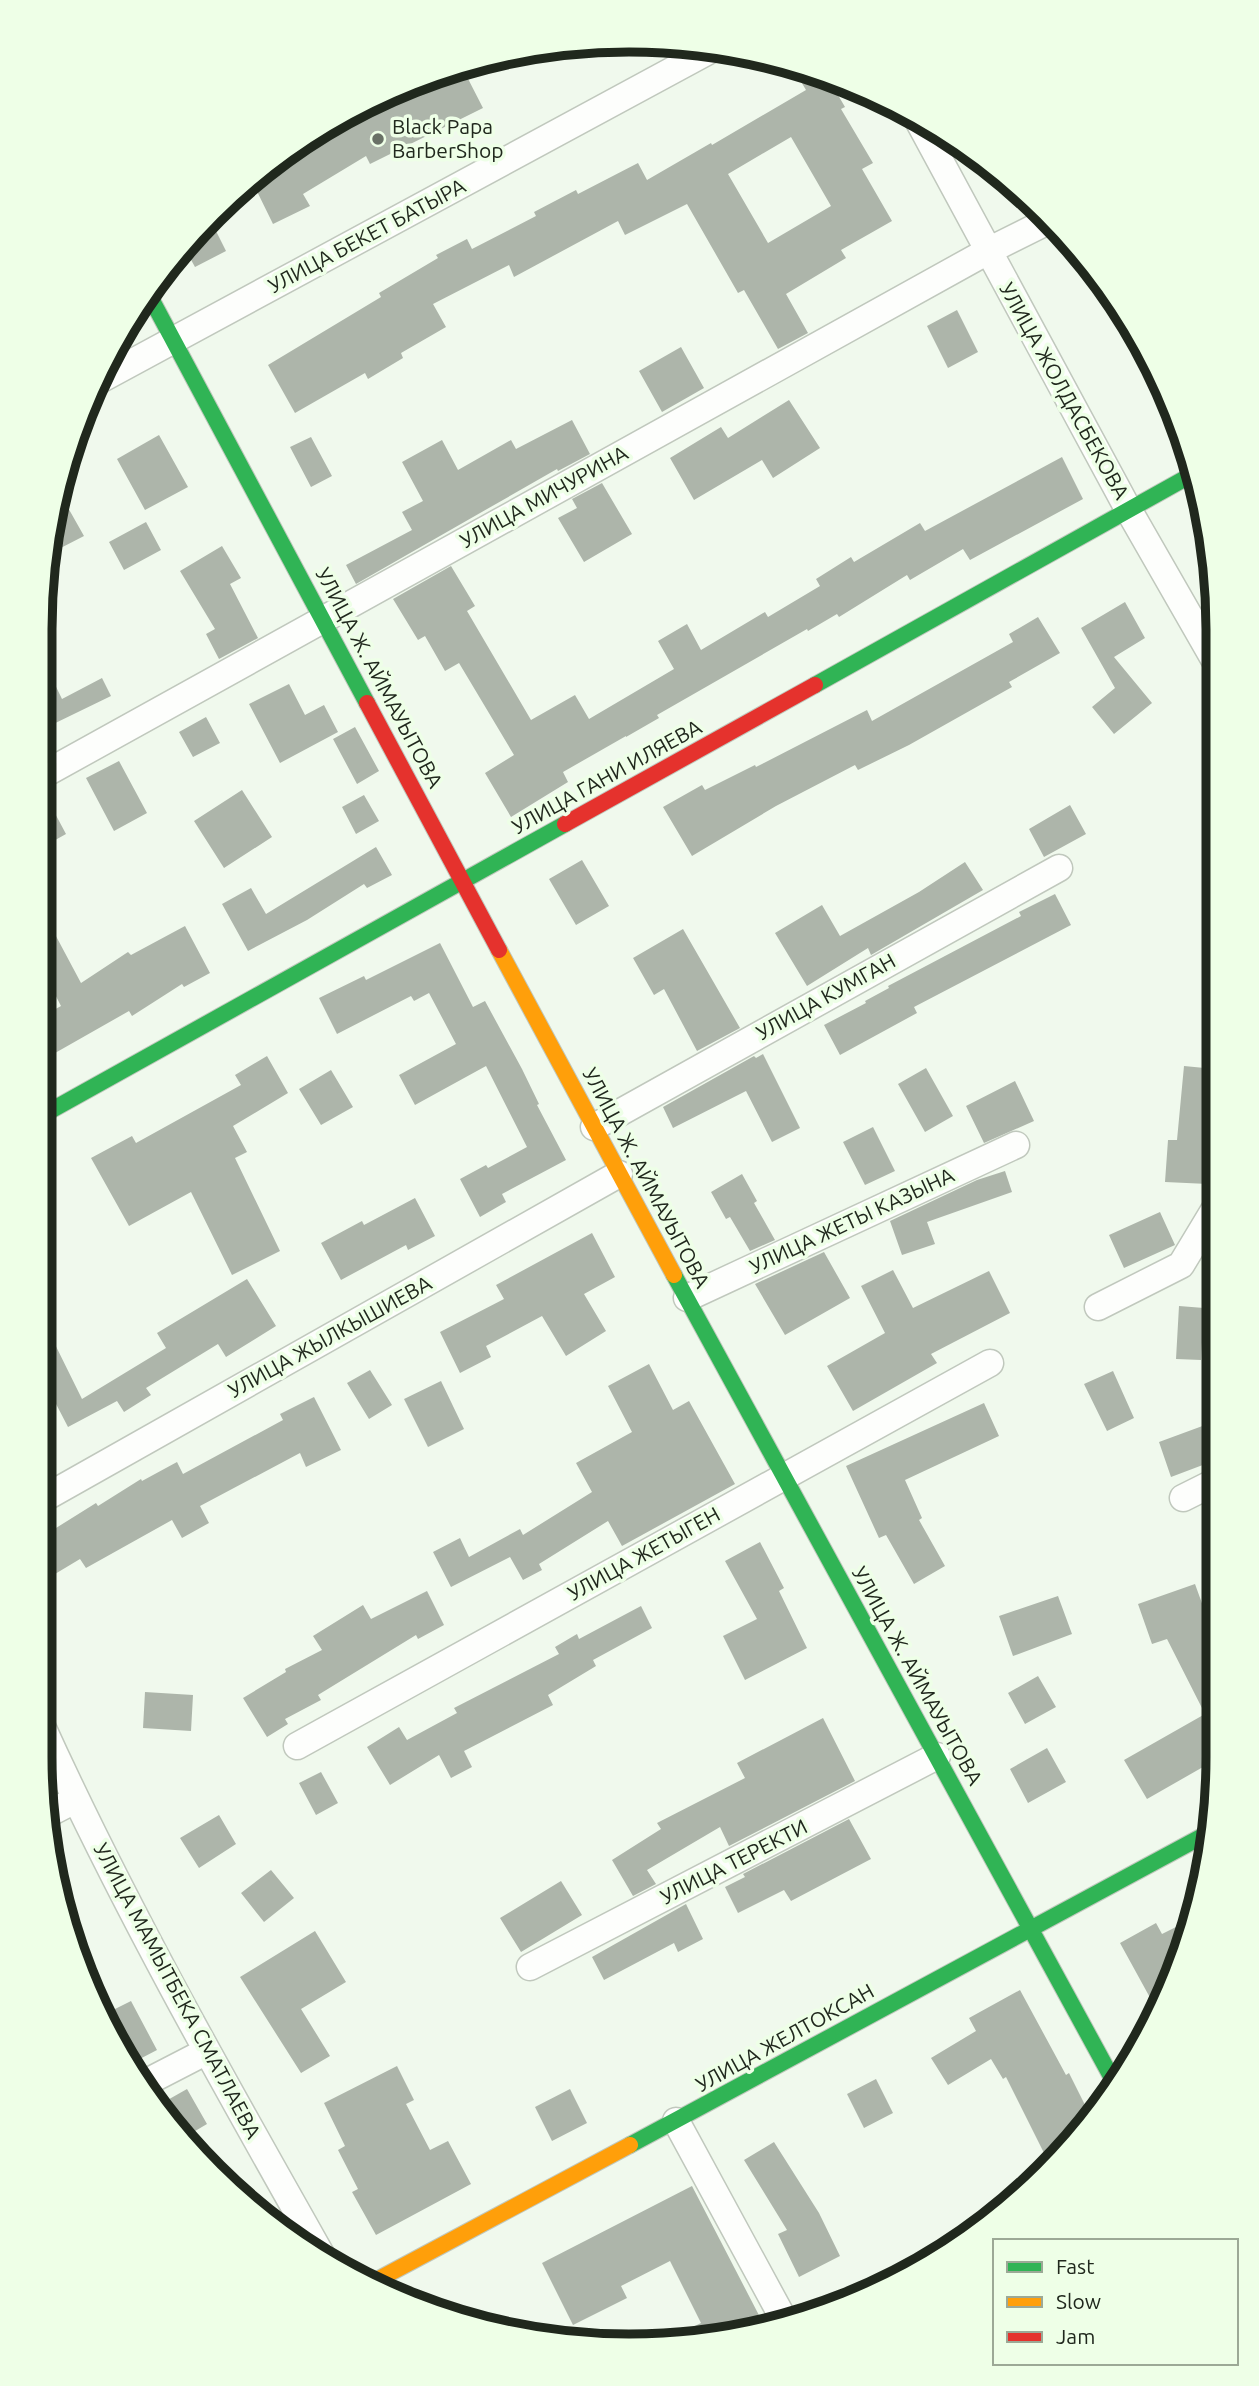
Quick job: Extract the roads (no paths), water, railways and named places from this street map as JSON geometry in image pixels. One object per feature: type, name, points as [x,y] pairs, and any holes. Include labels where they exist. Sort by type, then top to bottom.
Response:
[{"type":"street","name":"УЛИЦА БЕКЕТ БАТЫРА","points":[[112,374],[698,56]]},
{"type":"street","name":"УЛИЦА ЖОЛДАСБЕКОВА","points":[[926,135],[1206,645]]},
{"type":"street","name":"УЛИЦА МИЧУРИНА","points":[[52,770],[988,251],[1041,224]]},
{"type":"street","name":"УЛИЦА Ж. АЙМАУЫТОВА","points":[[154,304],[619,1174],[1110,2075]]},
{"type":"street","name":"УЛИЦА ГАНИ ИЛЯЕВА","points":[[52,1110],[1186,478]]},
{"type":"street","name":"УЛИЦА КУМГАН","points":[[594,1127],[1059,868]]},
{"type":"street","name":"УЛИЦА ЖЕТЫ КАЗЫНА","points":[[687,1298],[1016,1145]]},
{"type":"street","name":"УЛИЦА ЖЫЛКЫШИЕВА","points":[[52,1494],[619,1174]]},
{"type":"street","points":[[1098,1307],[1181,1265],[1206,1224]]},
{"type":"street","name":"УЛИЦА ЖЕТЫГЕН","points":[[298,1746],[990,1363]]},
{"type":"street","points":[[1183,1498],[1206,1486]]},
{"type":"street","name":"УЛИЦА МАМЫТБЕКА СМАТЛАЕВА","points":[[52,1749],[75,1800],[207,2051],[312,2238]]},
{"type":"street","name":"УЛИЦА ТЕРЕКТИ","points":[[530,1967],[937,1756]]},
{"type":"street","points":[[55,1810],[75,1800]]},
{"type":"street","name":"УЛИЦА ЖЕЛТОКСАН","points":[[382,2278],[676,2122],[1201,1837]]},
{"type":"street","points":[[151,2079],[207,2051]]},
{"type":"street","points":[[676,2122],[781,2314]]},
{"type":"place","name":"Black Papa BarberShop","points":[[378,139]]}]
